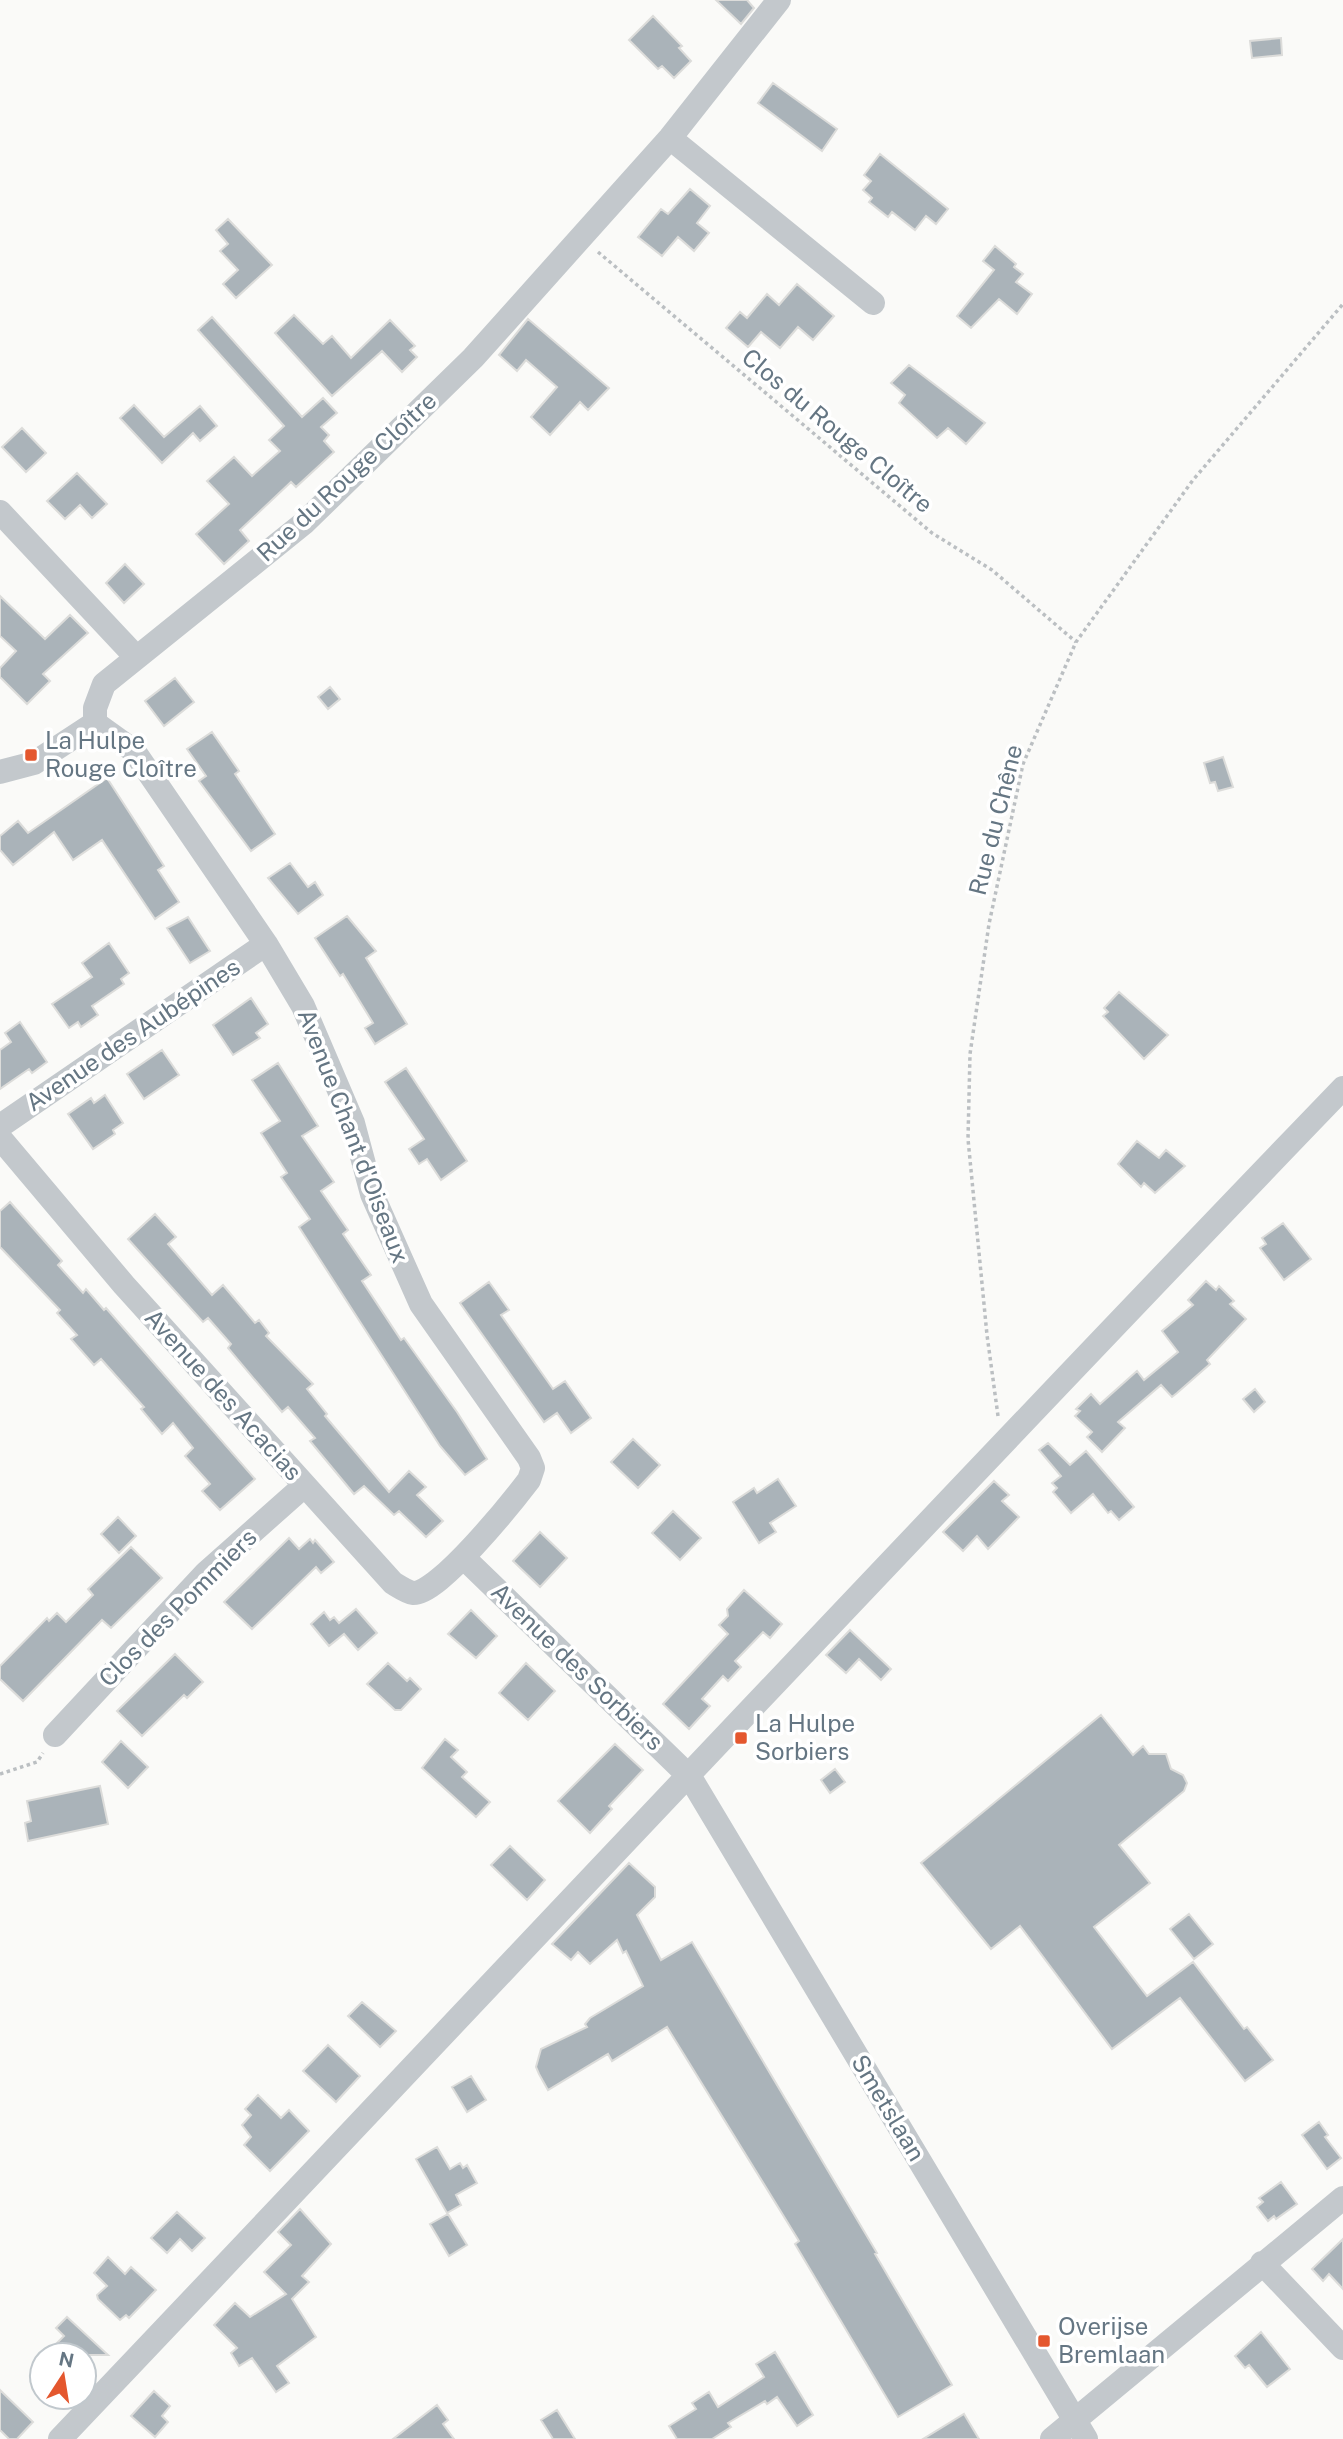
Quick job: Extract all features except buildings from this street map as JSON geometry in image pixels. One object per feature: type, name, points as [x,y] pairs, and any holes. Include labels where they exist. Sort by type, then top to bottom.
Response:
[{"type":"street","name":"Rue du Rouge Cloître","points":[[95,723],[95,708],[104,684],[304,523],[473,358],[670,138],[779,0]]},
{"type":"street","points":[[670,138],[873,303]]},
{"type":"street","points":[[0,512],[136,657]]},
{"type":"street","points":[[0,772],[34,763],[95,723]]},
{"type":"street","name":"Avenue Chant d'Oiseaux","points":[[95,723],[134,751],[266,944],[303,1006],[352,1123],[372,1194],[421,1304],[533,1468],[529,1479],[514,1500],[463,1557]]},
{"type":"street","name":"Avenue des Aubépines","points":[[0,1126],[266,944]]},
{"type":"street","points":[[60,2439],[690,1777],[1002,1443],[1343,1088]]},
{"type":"street","name":"Avenue des Acacias","points":[[0,1138],[124,1285],[393,1583],[412,1593],[427,1589],[463,1557]]},
{"type":"street","name":"Clos des Pommiers","points":[[55,1735],[206,1573],[304,1486]]},
{"type":"street","name":"Avenue des Sorbiers","points":[[463,1557],[690,1777]]},
{"type":"street","name":"Smetslaan","points":[[690,1777],[1081,2429]]},
{"type":"street","points":[[1052,2439],[1081,2429],[1262,2263],[1343,2198]]},
{"type":"street","points":[[1262,2263],[1343,2348]]},
{"type":"path","name":"Clos du Rouge Cloître","points":[[582,238],[932,533],[992,570],[1076,642]]},
{"type":"path","name":"Rue du Chêne","points":[[1002,1443],[987,1335],[968,1139],[970,1054],[989,924],[1023,764],[1076,642],[1193,480],[1343,304]]},
{"type":"path","points":[[0,1774],[37,1762],[55,1735]]},
{"type":"place","name":"La Hulpe Rouge Cloître","points":[[31,755]]},
{"type":"place","name":"La Hulpe Sorbiers","points":[[741,1738]]},
{"type":"place","name":"Overijse Bremlaan","points":[[1044,2341]]}]
